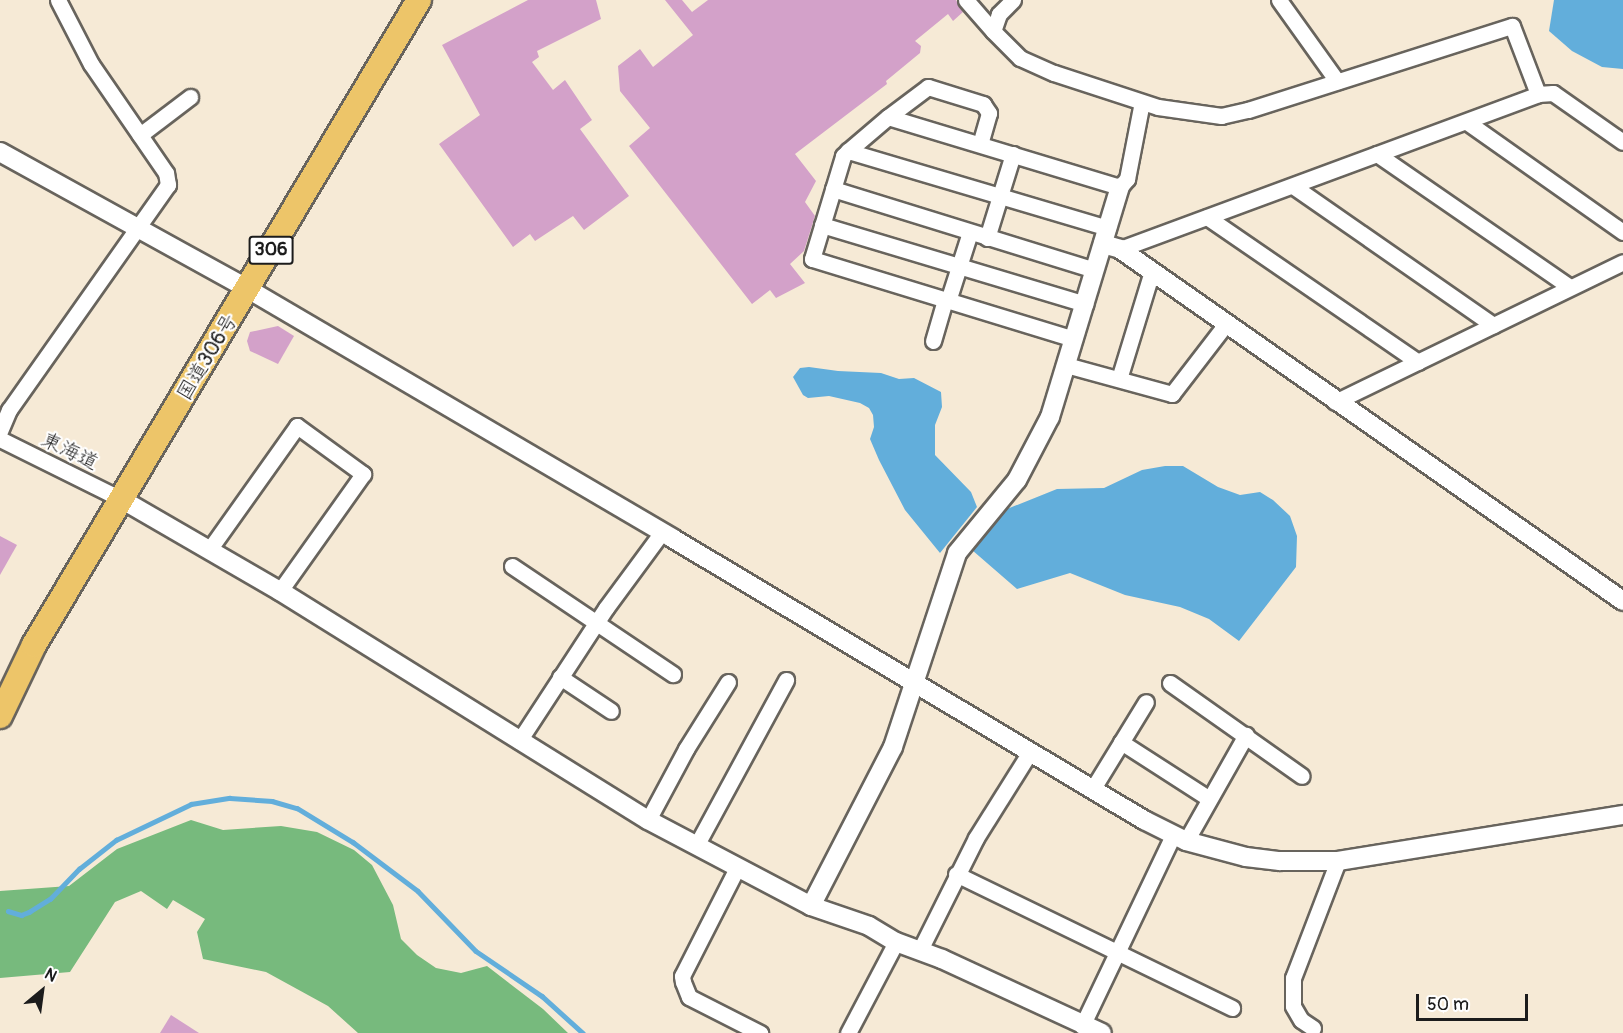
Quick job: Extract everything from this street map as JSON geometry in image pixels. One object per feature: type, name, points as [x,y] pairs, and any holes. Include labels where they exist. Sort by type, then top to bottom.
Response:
[{"type":"highway","name":"国道306号","points":[[0,716],[34,645],[419,0]]},
{"type":"street","points":[[0,431],[9,410],[168,185],[169,180],[90,64],[58,0]]},
{"type":"street","points":[[966,0],[993,32],[1020,58],[1032,64],[1142,102],[1221,116],[1512,26],[1538,94]]},
{"type":"street","points":[[993,32],[999,14],[1013,0]]},
{"type":"street","points":[[1279,0],[1337,81]]},
{"type":"street","points":[[980,144],[989,113],[983,104],[928,87],[888,117],[843,156],[812,259],[1074,339]]},
{"type":"street","points":[[1110,240],[1207,217],[1538,94],[1552,93],[1623,142]]},
{"type":"street","points":[[140,135],[190,97]]},
{"type":"street","points":[[811,906],[893,747],[957,553],[1022,471],[1050,417],[1095,270],[1110,240],[1120,187],[1127,179],[1142,102]]},
{"type":"street","points":[[888,117],[1120,187]]},
{"type":"street","points":[[1467,122],[1623,232]]},
{"type":"street","points":[[848,150],[1000,196],[1110,240],[1335,402],[1623,601]]},
{"type":"street","points":[[0,152],[138,226],[248,289],[662,532],[1092,790],[1179,838],[1246,857],[1280,861],[1338,861],[1623,815]]},
{"type":"street","points":[[987,237],[1013,154]]},
{"type":"street","points":[[1377,154],[1570,287]]},
{"type":"street","points":[[1293,186],[1492,325]]},
{"type":"street","points":[[833,189],[1095,270]]},
{"type":"street","points":[[1207,217],[1418,362]]},
{"type":"street","points":[[822,225],[1085,304]]},
{"type":"street","points":[[933,341],[970,232]]},
{"type":"street","points":[[1335,402],[1623,262]]},
{"type":"street","points":[[1119,379],[1152,272]]},
{"type":"street","points":[[1066,365],[1172,393],[1226,324]]},
{"type":"street","points":[[209,550],[297,426],[363,474],[280,591]]},
{"type":"street","name":"東海道","points":[[0,440],[122,499]]},
{"type":"street","points":[[122,499],[280,591],[648,820],[811,906],[869,927],[896,942],[920,950],[1082,1026],[1102,1033]]},
{"type":"street","points":[[519,741],[560,676],[662,532]]},
{"type":"street","points":[[512,566],[596,625],[607,628],[673,674]]},
{"type":"street","points":[[560,676],[611,711]]},
{"type":"street","points":[[696,846],[786,680]]},
{"type":"street","points":[[648,820],[686,749],[728,682]]},
{"type":"street","points":[[1170,683],[1302,776]]},
{"type":"street","points":[[1092,790],[1146,702]]},
{"type":"street","points":[[1082,1026],[1118,951],[1179,838],[1208,798],[1246,735]]},
{"type":"street","points":[[1121,742],[1208,798]]},
{"type":"street","points":[[920,950],[956,874],[1030,752]]},
{"type":"street","points":[[1313,1028],[1301,1020],[1293,1006],[1293,978],[1338,861]]},
{"type":"street","points":[[737,868],[682,976],[689,997],[760,1033]]},
{"type":"street","points":[[956,874],[1232,1008]]},
{"type":"street","points":[[848,1033],[896,942]]},
{"type":"green space","points":[[191,820],[223,830],[281,826],[317,832],[354,850],[372,865],[393,905],[401,939],[417,955],[436,968],[461,973],[487,966],[543,1009],[568,1033],[358,1033],[328,1006],[266,972],[203,959],[197,932],[205,919],[173,900],[167,909],[141,891],[115,902],[70,972],[0,978],[0,891],[69,886],[117,849]]},
{"type":"water","points":[[1554,0],[1623,0],[1623,69],[1602,67],[1572,51],[1549,31]]},
{"type":"water","points":[[800,368],[881,373],[899,379],[914,378],[941,392],[942,407],[935,425],[935,455],[971,492],[977,507],[940,553],[905,510],[879,460],[870,439],[874,427],[873,415],[869,408],[860,403],[829,396],[808,398],[803,395],[793,377]]},
{"type":"water","points":[[1183,466],[1218,487],[1240,495],[1260,492],[1273,500],[1290,516],[1297,536],[1296,567],[1239,641],[1209,619],[1180,607],[1125,595],[1070,573],[1017,589],[972,550],[1007,509],[1057,489],[1104,488],[1142,470]]},
{"type":"building","points":[[528,0],[596,0],[601,19],[537,51],[539,57],[532,62],[553,90],[565,80],[592,120],[580,129],[629,196],[584,230],[573,216],[535,241],[530,234],[513,247],[439,144],[480,115],[442,45]]},
{"type":"building","points":[[665,0],[682,0],[692,12],[708,0],[956,0],[963,12],[953,21],[948,14],[915,41],[921,46],[920,53],[886,81],[887,84],[795,154],[816,181],[805,202],[815,216],[804,251],[790,264],[805,283],[776,298],[770,290],[752,304],[629,146],[650,128],[620,91],[618,66],[640,49],[653,67],[693,35]]},
{"type":"building","points":[[278,326],[294,336],[278,364],[250,351],[247,341],[250,332]]},
{"type":"building","points":[[0,536],[17,545],[0,575]]},
{"type":"building","points":[[171,1015],[199,1033],[160,1033]]},
{"type":"waterway","points":[[8,911],[21,915],[29,912],[50,899],[79,869],[116,840],[191,804],[230,798],[272,801],[297,808],[353,842],[418,891],[476,951],[542,996],[583,1033]]}]
